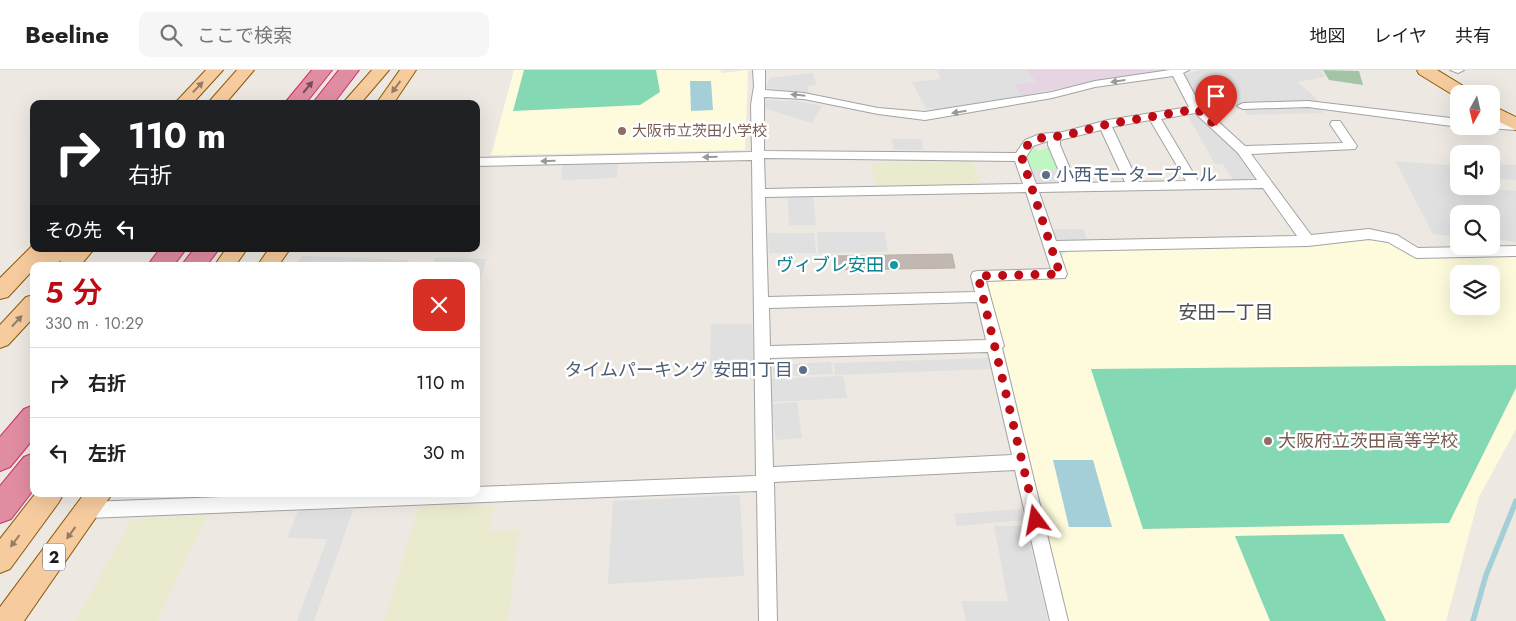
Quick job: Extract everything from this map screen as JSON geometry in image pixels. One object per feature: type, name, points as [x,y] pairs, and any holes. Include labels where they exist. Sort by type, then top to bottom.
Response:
[{"type":"highway","points":[[297,100],[322,70]]},
{"type":"highway","points":[[325,100],[349,70]]},
{"type":"highway","points":[[163,262],[171,252]]},
{"type":"highway","points":[[196,262],[205,252]]},
{"type":"highway","points":[[0,443],[30,409]]},
{"type":"highway","points":[[0,458],[30,422]]},
{"type":"highway","points":[[0,509],[30,471]]},
{"type":"main road","points":[[186,100],[215,70]]},
{"type":"main road","points":[[219,100],[246,70]]},
{"type":"main road","points":[[352,100],[374,70]]},
{"type":"main road","points":[[353,100],[381,70]]},
{"type":"main road","points":[[387,100],[408,70]]},
{"type":"main road","points":[[1425,70],[1450,85]]},
{"type":"main road","points":[[1500,116],[1516,126]]},
{"type":"main road","points":[[0,291],[38,252]]},
{"type":"main road","points":[[45,262],[57,252]]},
{"type":"main road","points":[[72,262],[81,252]]},
{"type":"main road","points":[[227,262],[235,252]]},
{"type":"main road","points":[[0,300],[30,275]]},
{"type":"main road","points":[[0,339],[30,307]]},
{"type":"main road","name":"2","points":[[0,560],[48,497]]},
{"type":"main road","name":"2","points":[[8,621],[94,502]]},
{"type":"street","points":[[759,70],[757,102],[768,621]]},
{"type":"street","points":[[759,93],[804,96],[878,111],[925,116],[970,110],[1052,95],[1096,84],[1180,71],[1197,109],[1242,150],[1308,241]]},
{"type":"street","points":[[1243,106],[1308,104],[1450,122]]},
{"type":"street","points":[[1020,157],[1029,143],[1044,137],[1063,136],[1105,125],[1197,109]]},
{"type":"street","points":[[1154,117],[1195,186]]},
{"type":"street","points":[[1242,150],[1351,146],[1336,124]]},
{"type":"street","points":[[1105,125],[1134,187]]},
{"type":"street","points":[[1500,125],[1516,126]]},
{"type":"street","points":[[1054,136],[1054,143],[1072,188]]},
{"type":"street","points":[[480,162],[759,155],[1020,157]]},
{"type":"street","points":[[1020,157],[1060,274],[978,276],[996,346],[1059,621]]},
{"type":"street","points":[[760,193],[1266,184]]},
{"type":"street","points":[[1051,246],[1308,241],[1374,234],[1392,238],[1416,253],[1516,251]]},
{"type":"street","points":[[762,303],[983,297]]},
{"type":"street","points":[[762,352],[996,346]]},
{"type":"street","points":[[480,489],[765,479],[1023,462]]},
{"type":"street","points":[[94,502],[240,497]]},
{"type":"shaded area","name":"大阪市立茨田小学校","points":[[514,70],[720,70],[722,73],[748,70],[745,150],[491,155]]},
{"type":"shaded area","points":[[937,70],[1175,70],[1095,82],[957,108]]},
{"type":"shaded area","points":[[937,70],[1027,70],[1036,82],[1015,85],[1023,97],[935,111],[934,108],[926,109],[912,82],[941,79]]},
{"type":"shaded area","points":[[1200,70],[1321,70],[1325,77],[1297,82],[1315,97],[1323,113],[1248,115],[1234,100],[1226,101],[1217,94],[1196,95],[1183,75]]},
{"type":"shaded area","points":[[812,73],[817,85],[807,86],[809,93],[766,88],[770,78]]},
{"type":"shaded area","points":[[766,100],[797,101],[822,106],[812,123],[764,108]]},
{"type":"shaded area","points":[[1196,115],[1231,143],[1254,177],[1252,180],[1233,180],[1223,164],[1215,164],[1188,116]]},
{"type":"shaded area","points":[[892,139],[922,139],[923,150],[894,150]]},
{"type":"shaded area","points":[[1395,161],[1450,165],[1450,195],[1500,195],[1500,190],[1516,191],[1516,242],[1500,240],[1500,205],[1450,205],[1450,236],[1433,234]]},
{"type":"shaded area","points":[[618,163],[617,178],[561,180],[563,165]]},
{"type":"shaded area","points":[[1500,164],[1516,165],[1516,180],[1501,179]]},
{"type":"shaded area","name":"小西モータープール","points":[[1057,169],[1062,181],[1058,185],[1035,185],[1029,170]]},
{"type":"shaded area","points":[[813,197],[816,225],[789,225],[788,198]]},
{"type":"shaded area","points":[[1051,229],[1083,229],[1088,241],[1056,241]]},
{"type":"shaded area","points":[[817,232],[885,232],[888,252],[818,253]]},
{"type":"shaded area","points":[[768,233],[814,233],[816,253],[769,253]]},
{"type":"shaded area","name":"大阪府立茨田高等学校","points":[[1368,238],[1387,240],[1415,257],[1516,255],[1516,429],[1479,497],[1446,621],[1068,621],[988,282],[992,277],[1067,276],[1062,255],[1071,250]]},
{"type":"shaded area","points":[[302,256],[409,260],[408,262],[297,262]]},
{"type":"shaded area","points":[[435,258],[486,259],[480,282],[480,262],[434,262]]},
{"type":"shaded area","points":[[711,324],[752,324],[754,374],[710,374]]},
{"type":"shaded area","points":[[988,358],[991,369],[835,375],[834,363]]},
{"type":"shaded area","name":"タイムパーキング 安田1丁目","points":[[831,362],[833,374],[774,377],[772,365]]},
{"type":"shaded area","points":[[843,376],[847,398],[772,402],[770,379]]},
{"type":"shaded area","points":[[797,402],[802,438],[776,440],[771,404]]},
{"type":"shaded area","points":[[740,495],[744,576],[608,584],[613,501]]},
{"type":"shaded area","points":[[299,509],[353,510],[314,621],[297,621],[327,539],[287,538]]},
{"type":"shaded area","points":[[1022,509],[1025,520],[957,526],[954,514]]},
{"type":"shaded area","points":[[994,526],[1026,526],[1048,621],[966,621],[962,601],[1008,601]]},
{"type":"green space","points":[[524,70],[656,70],[660,92],[640,105],[513,111]]},
{"type":"green space","points":[[1323,70],[1359,71],[1363,85],[1329,80]]},
{"type":"green space","points":[[1031,145],[1039,151],[1048,147],[1057,169],[1029,170],[1024,156]]},
{"type":"green space","points":[[973,161],[981,186],[876,188],[871,163]]},
{"type":"green space","points":[[1516,365],[1516,388],[1449,523],[1143,529],[1091,369]]},
{"type":"green space","points":[[494,505],[489,531],[519,530],[508,621],[384,621],[419,506]]},
{"type":"green space","points":[[207,515],[157,621],[76,621],[131,519]]},
{"type":"green space","points":[[1343,534],[1386,621],[1270,621],[1235,536]]},
{"type":"water","points":[[690,81],[711,81],[713,110],[691,111]]},
{"type":"water","points":[[1053,460],[1093,460],[1112,527],[1069,527]]},
{"type":"building","name":"ヴィブレ安田","points":[[952,254],[955,268],[834,270],[832,256]]},
{"type":"waterway","points":[[1473,621],[1486,575],[1516,501]]},
{"type":"place","name":"大阪市立茨田小学校","points":[[622,131]]},
{"type":"place","name":"小西モータープール","points":[[1046,175]]},
{"type":"place","name":"ヴィブレ安田","points":[[894,265]]},
{"type":"place","name":"タイムパーキング 安田1丁目","points":[[803,370]]},
{"type":"place","name":"大阪府立茨田高等学校","points":[[1268,441]]},
{"type":"district","name":"安田一丁目","points":[[1226,312]]},
{"type":"route","points":[[1036,520],[978,276],[1060,274],[1020,157],[1028,144],[1036,139],[1063,136],[1108,124],[1197,109],[1216,126]]}]
